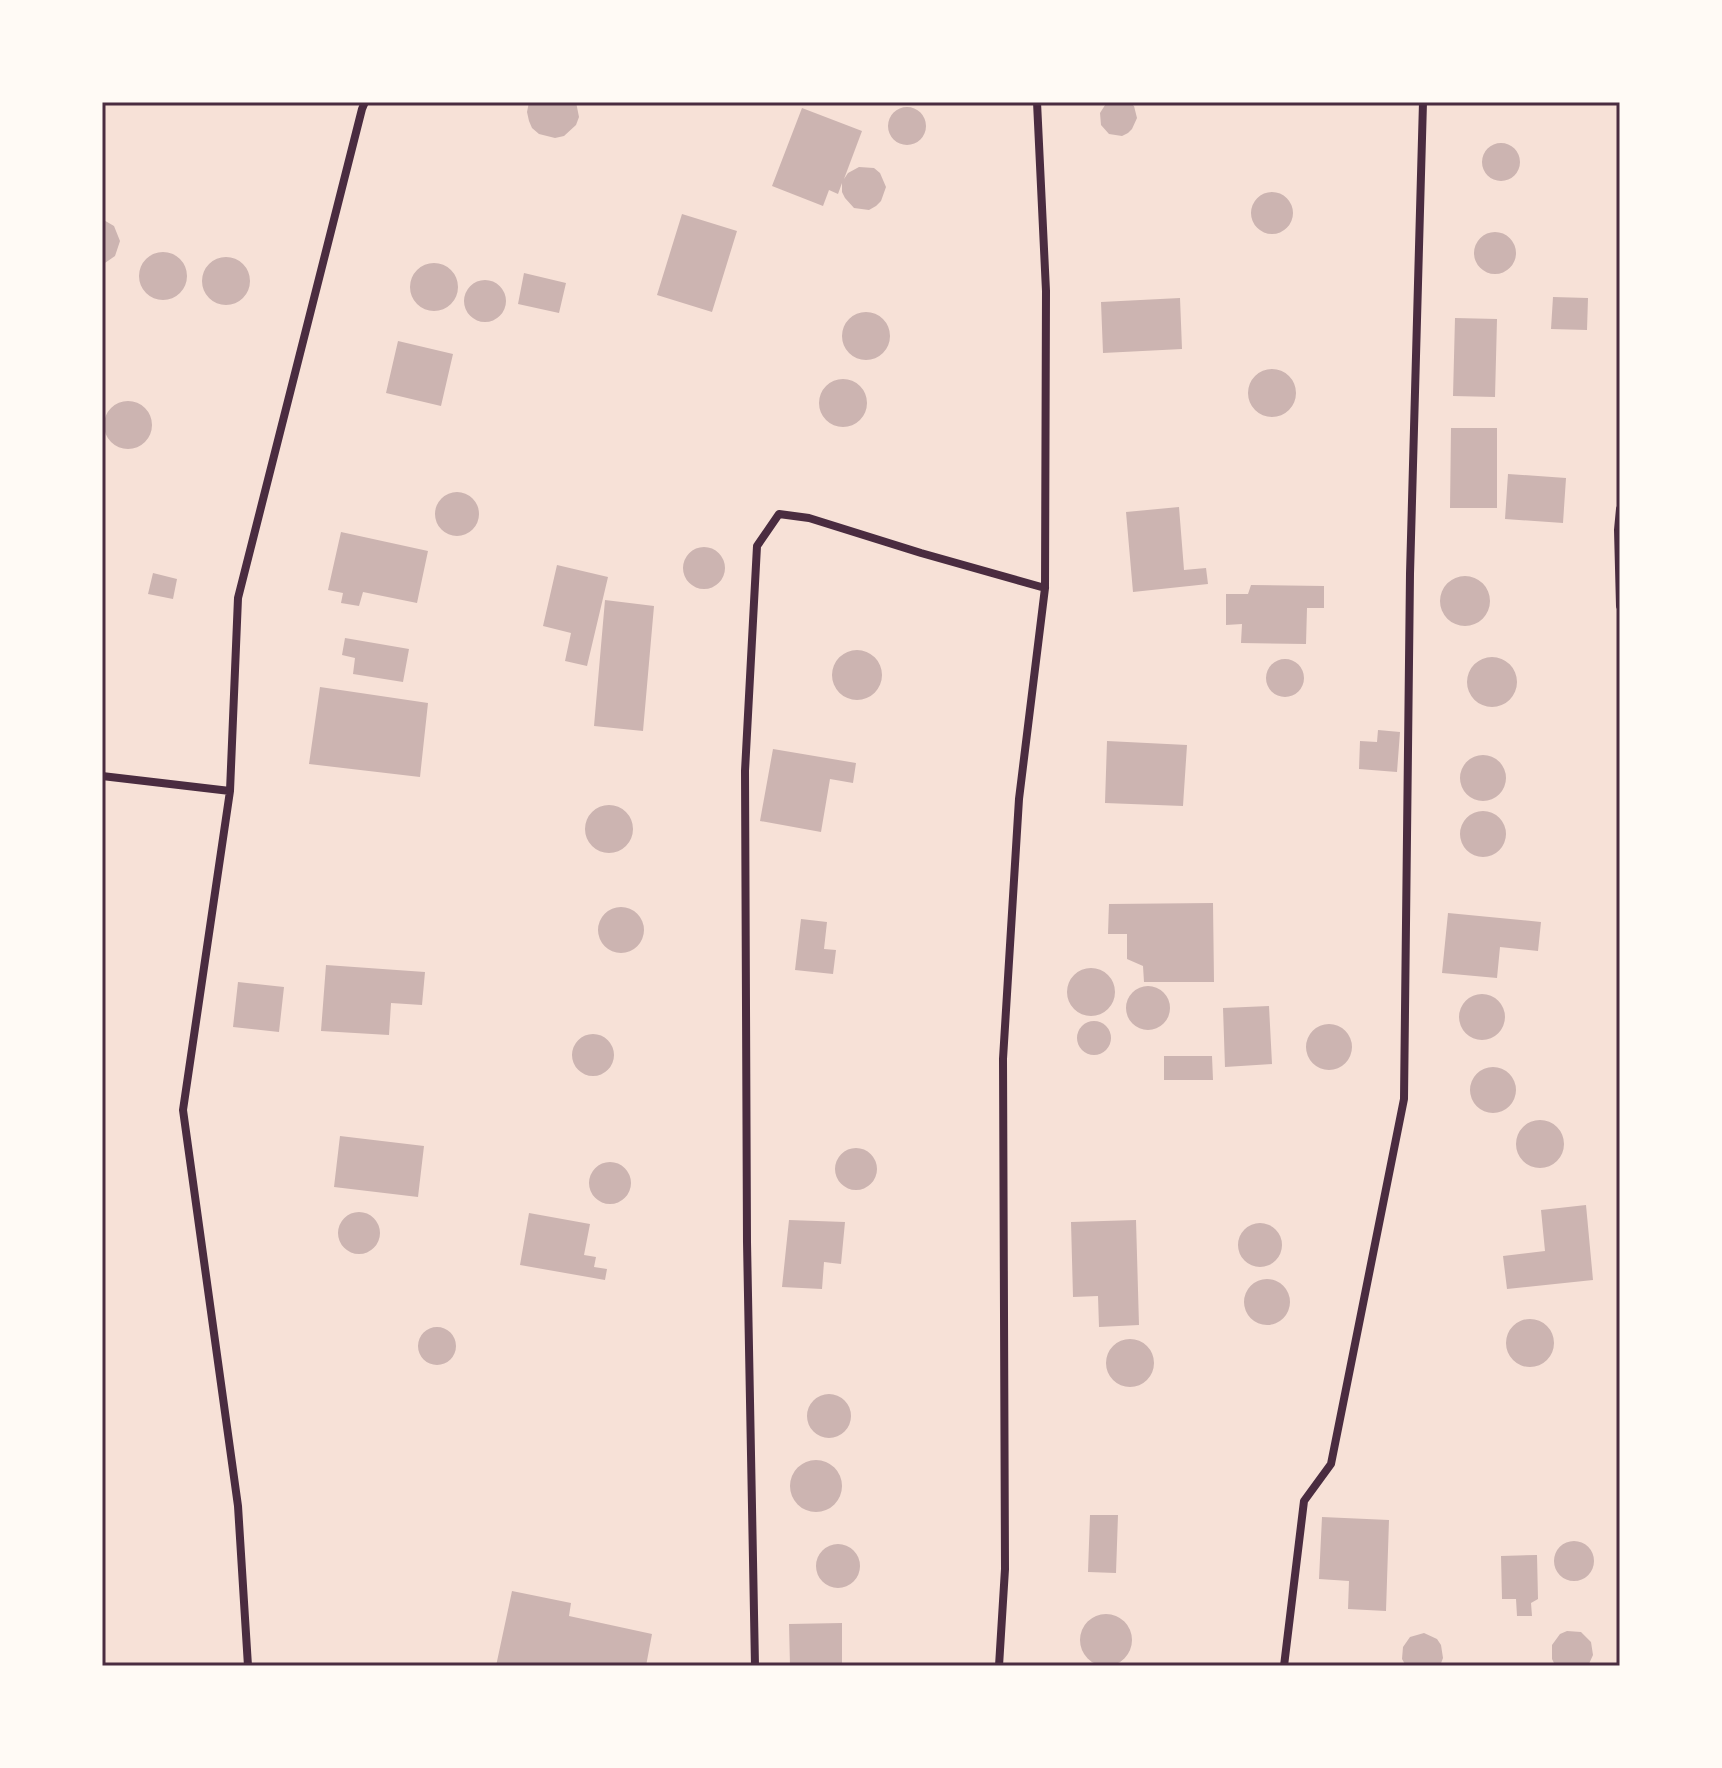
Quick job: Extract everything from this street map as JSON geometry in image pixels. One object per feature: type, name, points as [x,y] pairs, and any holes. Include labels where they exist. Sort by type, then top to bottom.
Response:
[{"type":"street","points":[[248,1666],[238,1506],[183,1110],[230,791],[238,598],[365,102]]},
{"type":"street","points":[[999,1666],[1005,1569],[1003,1059],[1019,799],[1045,588],[1046,291],[1037,102]]},
{"type":"street","points":[[1284,1666],[1304,1501],[1331,1464],[1404,1099],[1410,574],[1423,102]]},
{"type":"street","points":[[1620,509],[1620,606]]},
{"type":"street","points":[[755,1666],[747,1242],[745,771],[757,546],[779,514],[809,518],[1045,588]]},
{"type":"street","points":[[102,776],[230,791]]},
{"type":"building","points":[[529,102],[576,102],[579,117],[576,125],[564,136],[555,138],[539,134],[529,121]]},
{"type":"building","points":[[1107,102],[1129,102],[1134,106],[1137,118],[1128,133],[1122,136],[1109,134],[1101,125],[1100,113]]},
{"type":"building","points":[[907,107],[920,113],[926,126],[920,139],[907,145],[894,139],[888,126],[894,113]]},
{"type":"building","points":[[802,108],[862,131],[844,179],[859,167],[874,168],[880,173],[886,187],[876,206],[869,210],[854,208],[842,192],[842,183],[838,194],[829,190],[823,206],[772,186]]},
{"type":"building","points":[[1501,143],[1515,148],[1520,162],[1515,176],[1501,181],[1487,176],[1482,162],[1487,148]]},
{"type":"building","points":[[1272,192],[1286,199],[1293,213],[1286,227],[1272,234],[1258,227],[1251,213],[1258,199]]},
{"type":"building","points":[[682,214],[737,231],[712,312],[657,295]]},
{"type":"building","points":[[102,219],[114,226],[120,241],[115,256],[102,265]]},
{"type":"building","points":[[1495,232],[1509,239],[1516,253],[1509,267],[1495,274],[1481,267],[1474,253],[1481,239]]},
{"type":"building","points":[[163,252],[180,259],[187,276],[180,293],[163,300],[146,293],[139,276],[146,259]]},
{"type":"building","points":[[226,257],[243,264],[250,281],[243,298],[226,305],[209,298],[202,281],[209,264]]},
{"type":"building","points":[[434,263],[451,270],[458,287],[451,304],[434,311],[417,304],[410,287],[417,270]]},
{"type":"building","points":[[524,273],[566,283],[559,313],[518,304]]},
{"type":"building","points":[[485,280],[500,286],[506,301],[500,316],[485,322],[470,316],[464,301],[470,286]]},
{"type":"building","points":[[1553,297],[1588,298],[1587,330],[1551,329]]},
{"type":"building","points":[[1180,298],[1182,349],[1103,353],[1101,302]]},
{"type":"building","points":[[866,312],[875,313],[883,319],[889,327],[889,345],[883,353],[875,359],[866,360],[857,359],[849,353],[843,345],[842,336],[843,327],[849,319],[857,313]]},
{"type":"building","points":[[1455,318],[1497,319],[1495,397],[1453,396]]},
{"type":"building","points":[[398,341],[453,354],[441,406],[386,393]]},
{"type":"building","points":[[1272,369],[1289,376],[1296,393],[1289,410],[1272,417],[1255,410],[1248,393],[1255,376]]},
{"type":"building","points":[[843,379],[860,386],[867,403],[860,420],[843,427],[826,420],[819,403],[826,386]]},
{"type":"building","points":[[128,401],[145,408],[152,425],[145,442],[128,449],[111,442],[104,425],[111,408]]},
{"type":"building","points":[[1451,428],[1497,428],[1497,508],[1450,508]]},
{"type":"building","points":[[1508,474],[1566,478],[1563,523],[1505,519]]},
{"type":"building","points":[[457,492],[472,499],[479,514],[472,529],[457,536],[442,529],[435,514],[442,499]]},
{"type":"building","points":[[1179,507],[1184,570],[1206,568],[1208,584],[1133,592],[1126,512]]},
{"type":"building","points":[[341,532],[428,551],[417,603],[363,592],[359,606],[341,603],[343,593],[328,590]]},
{"type":"building","points":[[704,547],[719,553],[725,568],[719,583],[704,589],[689,583],[683,568],[689,553]]},
{"type":"building","points":[[557,565],[608,577],[587,666],[565,661],[571,633],[543,626]]},
{"type":"building","points":[[153,573],[177,579],[173,599],[148,594]]},
{"type":"building","points":[[1465,576],[1483,583],[1490,601],[1483,619],[1465,626],[1447,619],[1440,601],[1447,583]]},
{"type":"building","points":[[1251,585],[1324,586],[1324,608],[1307,608],[1306,644],[1241,643],[1242,624],[1226,625],[1226,594],[1248,594]]},
{"type":"building","points":[[605,600],[654,606],[643,731],[594,726]]},
{"type":"building","points":[[345,638],[409,649],[403,682],[353,674],[355,658],[342,655]]},
{"type":"building","points":[[857,650],[875,657],[882,675],[875,693],[857,700],[839,693],[832,675],[839,657]]},
{"type":"building","points":[[1492,657],[1510,664],[1517,682],[1510,700],[1492,707],[1474,700],[1467,682],[1474,664]]},
{"type":"building","points":[[1285,659],[1299,664],[1304,678],[1299,692],[1285,697],[1271,692],[1266,678],[1271,664]]},
{"type":"building","points":[[320,687],[428,703],[420,777],[309,764]]},
{"type":"building","points":[[1378,730],[1400,732],[1397,772],[1359,769],[1360,741],[1377,742]]},
{"type":"building","points":[[1107,741],[1187,745],[1183,806],[1105,803]]},
{"type":"building","points":[[773,749],[856,763],[853,783],[830,779],[821,832],[760,821]]},
{"type":"building","points":[[1483,755],[1499,762],[1506,778],[1499,794],[1483,801],[1467,794],[1460,778],[1467,762]]},
{"type":"building","points":[[609,805],[626,812],[633,829],[626,846],[609,853],[592,846],[585,829],[592,812]]},
{"type":"building","points":[[1483,811],[1500,817],[1506,834],[1500,851],[1483,857],[1466,851],[1460,834],[1466,817]]},
{"type":"building","points":[[1213,903],[1214,982],[1144,982],[1143,966],[1127,959],[1127,934],[1108,934],[1109,904]]},
{"type":"building","points":[[621,907],[637,914],[644,930],[637,946],[621,953],[605,946],[598,930],[605,914]]},
{"type":"building","points":[[1448,913],[1541,922],[1538,951],[1500,947],[1497,978],[1442,973]]},
{"type":"building","points":[[801,919],[827,922],[824,949],[836,950],[833,974],[795,970]]},
{"type":"building","points":[[326,965],[425,972],[422,1005],[391,1003],[389,1035],[321,1031]]},
{"type":"building","points":[[1091,968],[1108,975],[1115,992],[1108,1009],[1091,1016],[1074,1009],[1067,992],[1074,975]]},
{"type":"building","points":[[238,982],[284,987],[279,1032],[233,1027]]},
{"type":"building","points":[[1148,986],[1164,992],[1170,1008],[1164,1024],[1148,1030],[1132,1024],[1126,1008],[1132,992]]},
{"type":"building","points":[[1482,994],[1498,1001],[1505,1017],[1498,1033],[1482,1040],[1466,1033],[1459,1017],[1466,1001]]},
{"type":"building","points":[[1269,1006],[1272,1064],[1225,1067],[1223,1008]]},
{"type":"building","points":[[1094,1021],[1106,1026],[1111,1038],[1106,1050],[1094,1055],[1082,1050],[1077,1038],[1082,1026]]},
{"type":"building","points":[[1329,1024],[1345,1031],[1352,1047],[1345,1063],[1329,1070],[1313,1063],[1306,1047],[1313,1031]]},
{"type":"building","points":[[593,1034],[608,1040],[614,1055],[608,1070],[593,1076],[578,1070],[572,1055],[578,1040]]},
{"type":"building","points":[[1164,1056],[1212,1056],[1213,1080],[1164,1080]]},
{"type":"building","points":[[1493,1067],[1509,1074],[1516,1090],[1509,1106],[1493,1113],[1477,1106],[1470,1090],[1477,1074]]},
{"type":"building","points":[[1540,1120],[1557,1127],[1564,1144],[1557,1161],[1540,1168],[1523,1161],[1516,1144],[1523,1127]]},
{"type":"building","points":[[340,1136],[424,1146],[418,1197],[334,1187]]},
{"type":"building","points":[[856,1148],[871,1154],[877,1169],[871,1184],[856,1190],[841,1184],[835,1169],[841,1154]]},
{"type":"building","points":[[610,1162],[625,1168],[631,1183],[625,1198],[610,1204],[595,1198],[589,1183],[595,1168]]},
{"type":"building","points":[[1586,1205],[1593,1280],[1507,1289],[1503,1256],[1545,1251],[1541,1210]]},
{"type":"building","points":[[359,1212],[374,1218],[380,1233],[374,1248],[359,1254],[344,1248],[338,1233],[344,1218]]},
{"type":"building","points":[[529,1213],[590,1224],[584,1255],[596,1257],[594,1267],[607,1269],[605,1280],[520,1265]]},
{"type":"building","points":[[789,1220],[845,1222],[841,1264],[824,1262],[822,1289],[782,1287]]},
{"type":"building","points":[[1136,1220],[1139,1325],[1099,1327],[1098,1296],[1073,1297],[1071,1222]]},
{"type":"building","points":[[1260,1223],[1275,1230],[1282,1245],[1275,1260],[1260,1267],[1245,1260],[1238,1245],[1245,1230]]},
{"type":"building","points":[[1267,1279],[1283,1286],[1290,1302],[1283,1318],[1267,1325],[1251,1318],[1244,1302],[1251,1286]]},
{"type":"building","points":[[1530,1319],[1547,1326],[1554,1343],[1547,1360],[1530,1367],[1513,1360],[1506,1343],[1513,1326]]},
{"type":"building","points":[[437,1327],[451,1332],[456,1346],[451,1360],[437,1365],[423,1360],[418,1346],[423,1332]]},
{"type":"building","points":[[1130,1339],[1139,1340],[1147,1346],[1153,1354],[1153,1372],[1147,1380],[1139,1386],[1130,1387],[1121,1386],[1113,1380],[1107,1372],[1106,1363],[1107,1354],[1113,1346],[1121,1340]]},
{"type":"building","points":[[829,1394],[845,1400],[851,1416],[845,1432],[829,1438],[813,1432],[807,1416],[813,1400]]},
{"type":"building","points":[[816,1460],[834,1468],[842,1486],[834,1504],[816,1512],[798,1504],[790,1486],[798,1468]]},
{"type":"building","points":[[1090,1515],[1118,1515],[1116,1573],[1088,1572]]},
{"type":"building","points":[[1322,1517],[1389,1520],[1386,1611],[1348,1609],[1349,1581],[1319,1579]]},
{"type":"building","points":[[1574,1541],[1588,1547],[1594,1561],[1588,1575],[1574,1581],[1560,1575],[1554,1561],[1560,1547]]},
{"type":"building","points":[[838,1544],[854,1550],[860,1566],[854,1582],[838,1588],[822,1582],[816,1566],[822,1550]]},
{"type":"building","points":[[1537,1555],[1538,1599],[1531,1603],[1532,1616],[1517,1616],[1516,1599],[1502,1599],[1501,1556]]},
{"type":"building","points":[[512,1591],[571,1603],[569,1616],[652,1634],[646,1666],[496,1666]]},
{"type":"building","points":[[1106,1614],[1125,1621],[1132,1640],[1125,1659],[1106,1666],[1087,1659],[1080,1640],[1087,1621]]},
{"type":"building","points":[[842,1623],[842,1666],[790,1666],[789,1624]]},
{"type":"building","points":[[1581,1632],[1591,1642],[1593,1655],[1588,1666],[1555,1665],[1552,1645],[1560,1634]]},
{"type":"building","points":[[1424,1633],[1437,1639],[1441,1645],[1443,1658],[1440,1666],[1406,1666],[1402,1659],[1403,1647],[1410,1637]]}]
